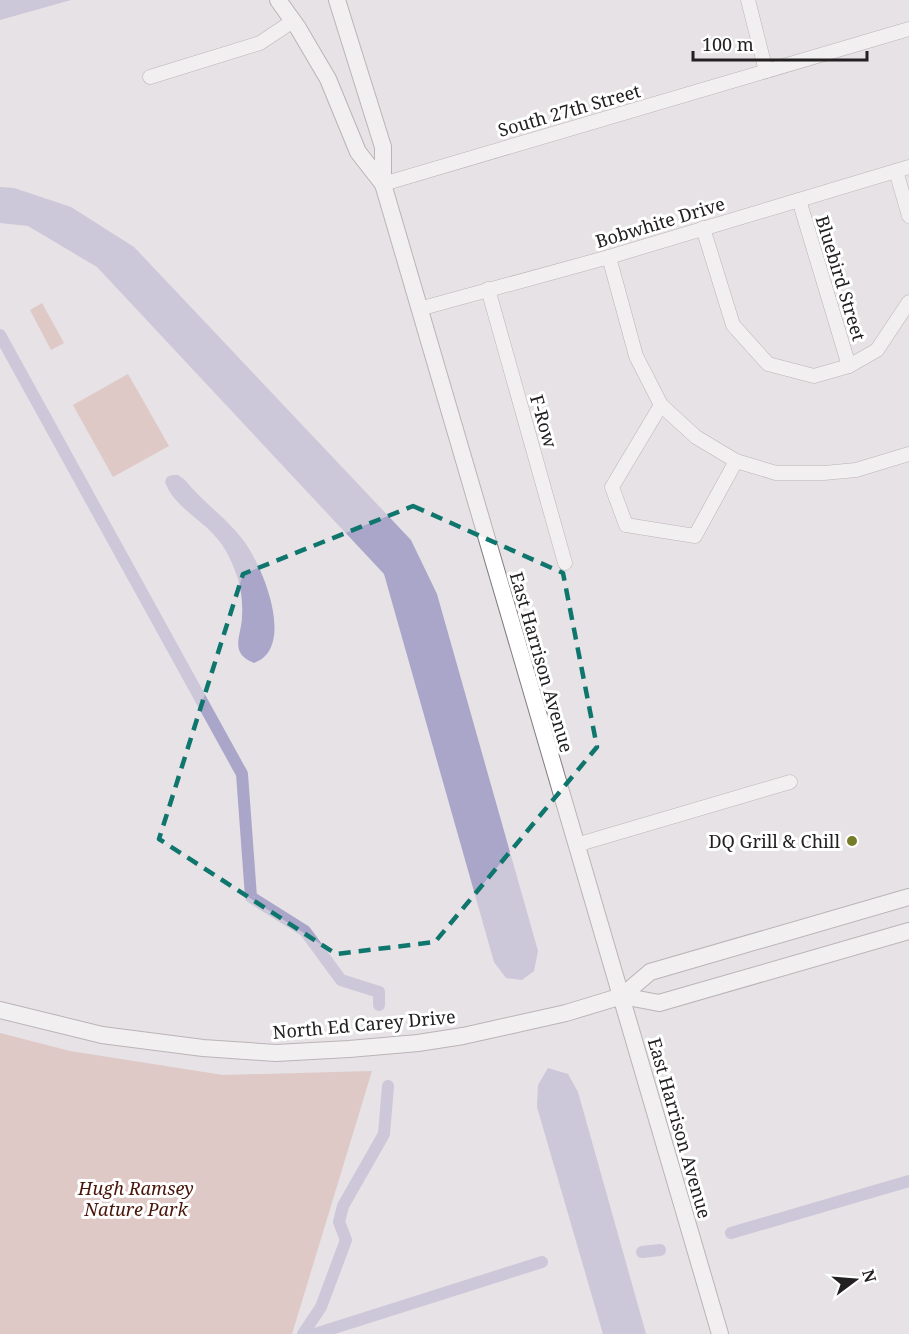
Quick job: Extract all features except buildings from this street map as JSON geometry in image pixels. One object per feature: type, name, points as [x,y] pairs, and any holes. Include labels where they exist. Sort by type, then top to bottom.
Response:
[{"type":"main road","points":[[278,0],[328,79],[358,152],[383,184]]},
{"type":"main road","name":"East Harrison Avenue","points":[[337,0],[383,147],[383,184],[720,1334]]},
{"type":"main road","points":[[622,996],[650,972],[909,897]]},
{"type":"main road","points":[[622,996],[659,1003],[909,931]]},
{"type":"main road","name":"North Ed Carey Drive","points":[[0,1010],[102,1035],[203,1048],[276,1053],[418,1043],[463,1036],[566,1013],[622,996]]},
{"type":"street","points":[[748,0],[766,71]]},
{"type":"street","points":[[150,77],[260,43],[293,21]]},
{"type":"street","name":"South 27th Street","points":[[383,184],[909,29]]},
{"type":"street","points":[[902,169],[909,216]]},
{"type":"street","name":"Bobwhite Drive","points":[[420,309],[609,257],[902,169]]},
{"type":"street","name":"Bluebird Street","points":[[799,200],[849,366]]},
{"type":"street","points":[[703,228],[733,325],[768,364],[814,376],[849,366],[877,350],[909,302]]},
{"type":"street","points":[[609,257],[636,356],[661,405],[696,436],[736,461],[776,473],[856,470],[909,454]]},
{"type":"street","name":"F-Row","points":[[488,289],[565,563]]},
{"type":"street","points":[[661,405],[612,487],[626,525],[695,536],[736,461]]},
{"type":"street","points":[[576,845],[790,782]]},
{"type":"highlighted area","points":[[413,506],[563,573],[597,747],[435,942],[336,954],[159,839],[243,574]]},
{"type":"green space","points":[[42,303],[64,343],[51,350],[30,310]]},
{"type":"green space","points":[[128,374],[169,446],[113,477],[73,405]]},
{"type":"green space","name":"Hugh Ramsey Nature Park","points":[[0,1033],[70,1051],[223,1075],[372,1071],[292,1334],[0,1334]]},
{"type":"shaded area","points":[[0,0],[71,0],[0,20]]},
{"type":"shaded area","points":[[0,187],[14,188],[71,207],[134,247],[411,540],[437,594],[538,951],[534,971],[522,980],[506,978],[494,962],[384,574],[97,267],[28,226],[0,223]]},
{"type":"shaded area","points":[[178,475],[185,480],[229,524],[243,540],[259,567],[272,605],[274,624],[273,641],[267,654],[254,663],[246,659],[239,649],[242,616],[241,592],[226,550],[208,529],[174,498],[165,482],[167,477]]},
{"type":"shaded area","points":[[548,1068],[568,1074],[578,1092],[646,1334],[603,1334],[537,1107],[538,1085]]},
{"type":"waterway","points":[[0,335],[242,774],[251,897],[305,931],[341,980],[379,992],[379,1005]]},
{"type":"waterway","points":[[303,1334],[321,1307],[346,1240],[339,1222],[343,1206],[384,1134],[388,1086]]},
{"type":"waterway","points":[[731,1233],[909,1181]]},
{"type":"waterway","points":[[642,1252],[660,1250]]},
{"type":"waterway","points":[[315,1334],[542,1262]]},
{"type":"place","name":"DQ Grill & Chill","points":[[852,841]]}]
